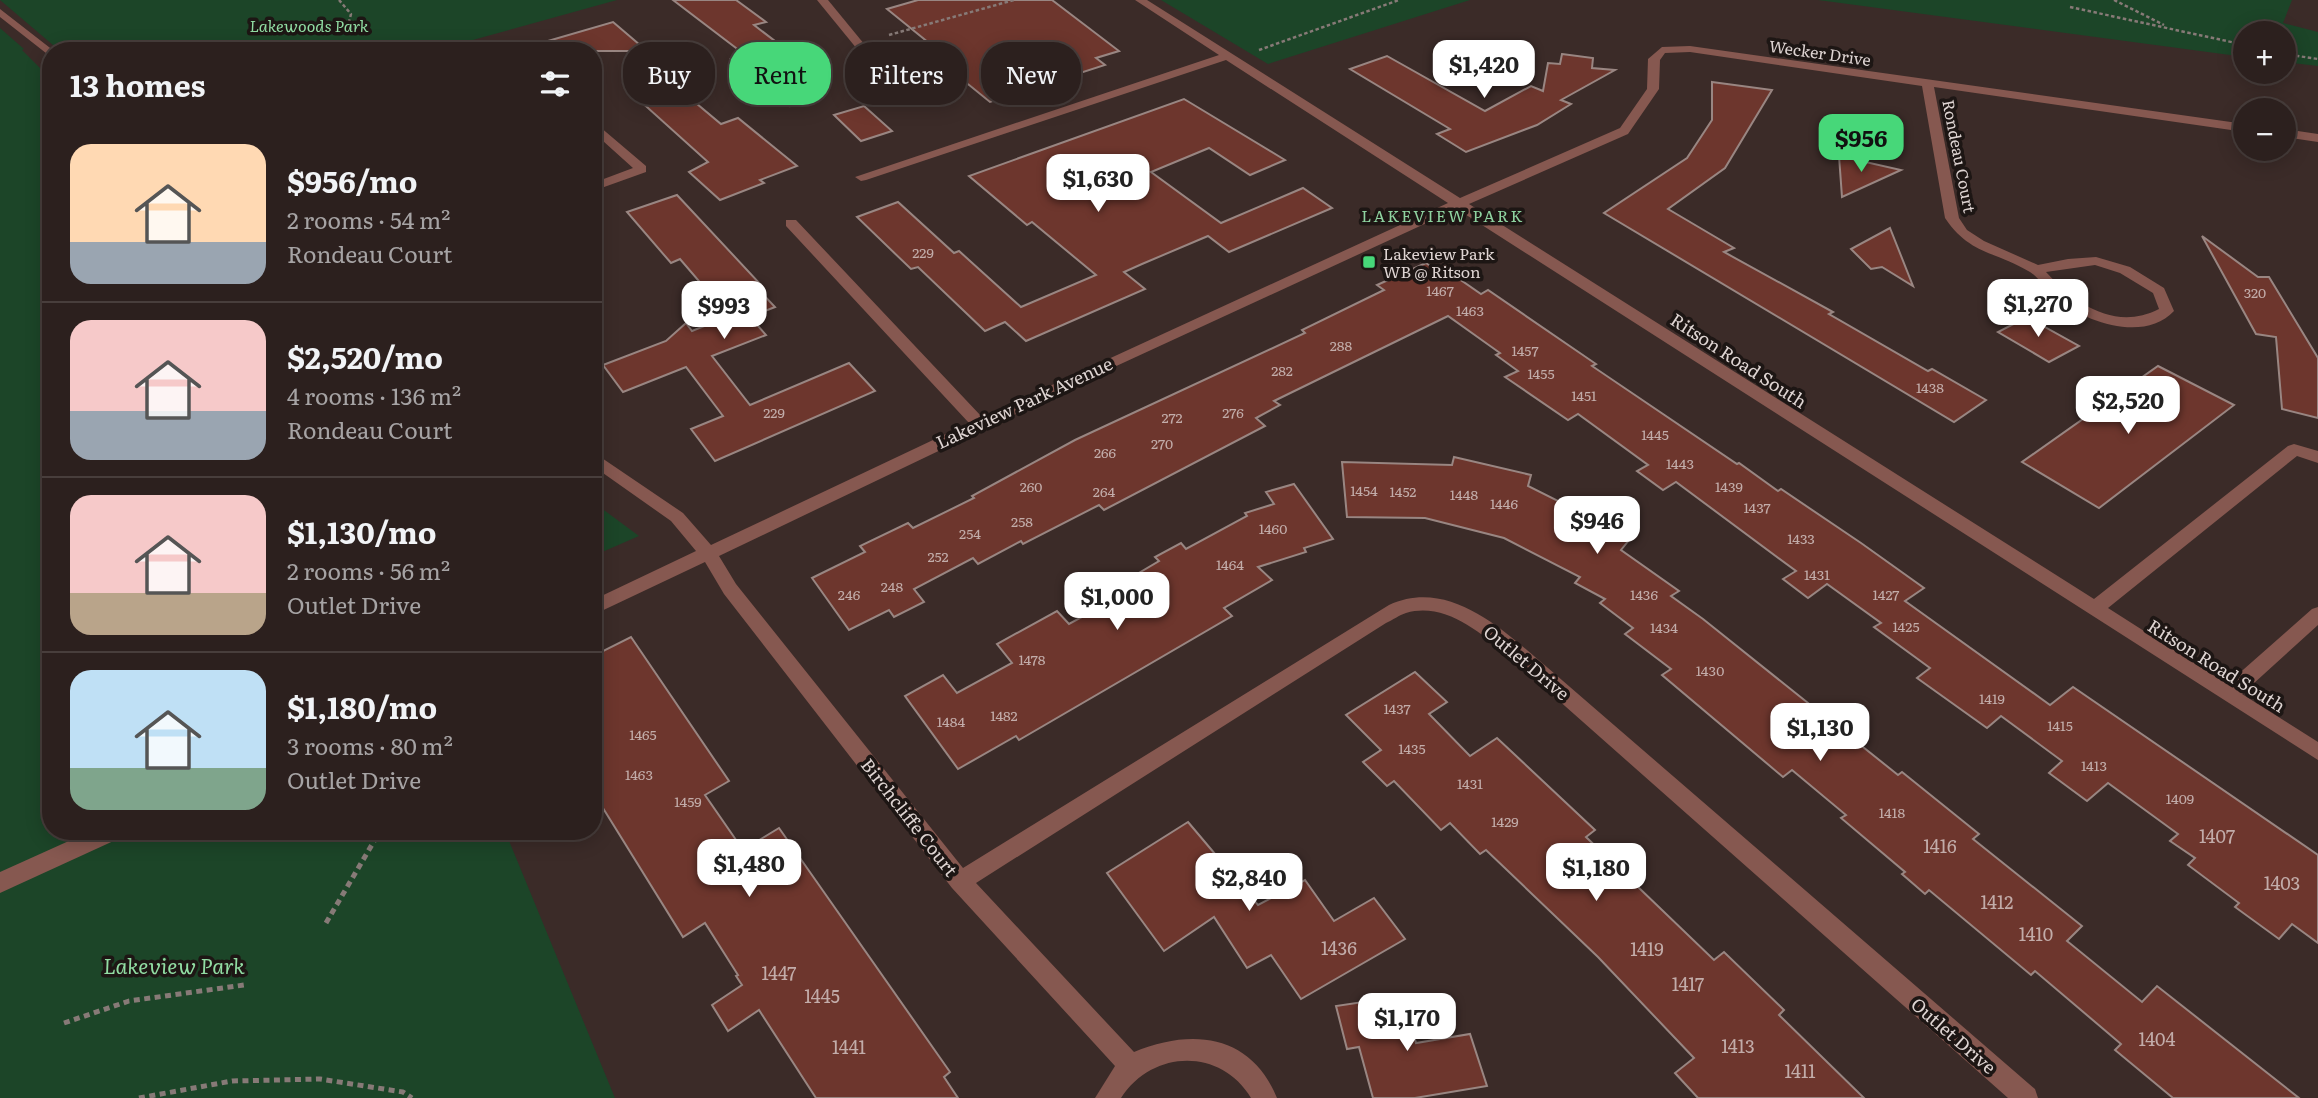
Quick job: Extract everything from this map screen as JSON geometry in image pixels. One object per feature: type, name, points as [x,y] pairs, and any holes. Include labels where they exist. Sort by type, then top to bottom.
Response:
[{"type":"street","points":[[822,0],[857,42]]},
{"type":"street","name":"Ritson Road South","points":[[1140,0],[2318,752]]},
{"type":"street","points":[[0,12],[42,47]]},
{"type":"street","name":"Wecker Drive","points":[[1457,202],[1624,131],[1653,89],[1654,59],[1662,50],[1690,49],[2233,126]]},
{"type":"street","points":[[861,177],[1228,56]]},
{"type":"street","name":"Rondeau Court","points":[[1928,84],[1952,218],[1962,233],[1979,244],[2037,270],[2060,296],[2104,320],[2143,323],[2167,312],[2159,291],[2125,270],[2096,261],[2068,263],[2037,270]]},
{"type":"street","points":[[602,133],[642,169],[602,184]]},
{"type":"street","points":[[2296,135],[2318,138]]},
{"type":"street","name":"Lakeview Park Avenue","points":[[602,604],[978,423],[1457,202]]},
{"type":"street","points":[[791,223],[978,423]]},
{"type":"street","points":[[2094,609],[2294,450],[2318,457]]},
{"type":"street","name":"Birchcliffe Court","points":[[602,464],[677,517],[708,553],[730,589],[960,881],[1131,1066]]},
{"type":"street","name":"Outlet Drive","points":[[960,881],[1380,618],[1404,606],[1447,608],[1480,623],[1541,673],[2026,1098]]},
{"type":"street","points":[[2228,695],[2318,614]]},
{"type":"street","points":[[0,883],[93,840]]},
{"type":"street","points":[[1107,1098],[1111,1089],[1131,1066],[1151,1054],[1180,1047],[1211,1051],[1238,1064],[1260,1087],[1265,1098]]},
{"type":"path","points":[[339,0],[351,14],[348,26],[350,33]]},
{"type":"path","points":[[889,35],[1014,0]]},
{"type":"path","points":[[1264,49],[1399,0]]},
{"type":"path","points":[[2114,0],[2169,28]]},
{"type":"path","points":[[2070,7],[2233,42]]},
{"type":"path","points":[[2296,56],[2318,59]]},
{"type":"path","points":[[326,923],[375,840]]},
{"type":"path","points":[[64,1023],[94,1009],[180,993],[244,985]]},
{"type":"path","points":[[139,1098],[232,1081],[320,1079],[403,1092],[412,1098]]},
{"type":"green space","name":"Lakewoods Park","points":[[0,0],[617,0],[465,42],[49,42]]},
{"type":"green space","points":[[1161,0],[1470,0],[1268,64]]},
{"type":"green space","points":[[1818,0],[2292,0],[2284,21],[2233,21],[2233,55]]},
{"type":"green space","points":[[2296,26],[2318,32],[2318,66],[2296,63]]},
{"type":"green space","name":"Lakeview Park","points":[[0,28],[24,49],[22,50],[42,70],[42,840],[509,840],[615,1098],[0,1098]]},
{"type":"green space","points":[[602,509],[639,536],[602,552]]},
{"type":"building","points":[[673,0],[736,0],[766,22],[754,25],[776,42],[729,43]]},
{"type":"building","points":[[918,0],[1052,0],[1119,51],[1096,58],[1105,65],[1081,73],[1081,42],[981,42],[981,95],[967,83],[967,42],[928,42],[887,9]]},
{"type":"building","points":[[613,22],[636,42],[623,42],[623,51],[602,51],[602,42],[544,42]]},
{"type":"building","points":[[1562,54],[1593,58],[1592,68],[1615,70],[1561,100],[1571,104],[1537,125],[1466,152],[1437,134],[1450,129],[1350,69],[1387,56],[1485,111],[1531,86],[1543,91],[1548,63],[1560,64]]},
{"type":"building","points":[[1712,82],[1772,90],[1725,168],[1668,209],[1734,248],[1724,252],[1833,312],[1829,314],[1928,371],[1932,369],[1986,400],[1954,422],[1604,213],[1687,158],[1712,120]]},
{"type":"building","points":[[1184,99],[1285,160],[1250,175],[1209,148],[1151,172],[1221,223],[1303,188],[1332,208],[1229,252],[1208,236],[1142,264],[1124,272],[1145,289],[1026,341],[1005,322],[985,331],[918,267],[911,269],[857,217],[898,202],[954,253],[959,251],[1021,307],[1096,275],[1032,222],[1027,225],[969,176]]},
{"type":"building","points":[[645,105],[698,105],[721,124],[738,118],[797,166],[760,180],[764,183],[720,200],[689,172],[708,162]]},
{"type":"building","points":[[864,106],[892,131],[861,141],[834,115]]},
{"type":"building","points":[[1839,156],[1901,170],[1842,197]]},
{"type":"building","points":[[677,195],[762,286],[757,288],[775,307],[750,317],[766,335],[712,356],[750,405],[849,363],[875,391],[715,461],[691,429],[723,416],[686,367],[623,392],[603,365],[666,341],[686,323],[692,331],[729,316],[680,259],[671,263],[627,212]]},
{"type":"building","points":[[1890,228],[1913,286],[1882,267],[1871,269],[1851,249]]},
{"type":"building","points":[[2202,236],[2258,277],[2269,277],[2318,358],[2318,418],[2282,409],[2276,337],[2256,334]]},
{"type":"building","points":[[1426,263],[1446,277],[1452,274],[1481,294],[1488,290],[1596,364],[1592,366],[1778,491],[1781,489],[1861,543],[1924,588],[1905,601],[2050,705],[2073,687],[2318,855],[2318,943],[2292,924],[2279,939],[2235,907],[2239,903],[2188,865],[2195,858],[2170,841],[2178,834],[2108,783],[2087,801],[2049,773],[2062,761],[2001,716],[1987,728],[1917,678],[1930,668],[1874,627],[1881,623],[1827,584],[1808,598],[1783,579],[1796,571],[1676,482],[1663,490],[1637,471],[1648,465],[1578,414],[1568,420],[1505,377],[1518,371],[1496,355],[1500,353],[1448,316],[1274,401],[1280,405],[1256,418],[1265,426],[1104,510],[1099,505],[1023,544],[1021,541],[978,564],[973,558],[914,589],[924,602],[894,617],[889,610],[849,630],[812,578],[865,552],[860,546],[908,523],[913,528],[974,498],[972,496],[1075,440],[1305,333],[1302,330],[1384,290],[1377,285]]},
{"type":"building","points":[[2027,317],[2079,346],[2049,362],[1998,332]]},
{"type":"building","points":[[2158,366],[2234,405],[2099,508],[2022,462]]},
{"type":"building","points":[[1454,457],[1531,475],[1528,486],[1602,523],[1600,525],[1629,540],[1621,550],[1679,591],[1671,596],[1898,775],[1902,772],[1979,834],[1973,839],[2082,926],[2067,941],[2142,1002],[2157,986],[2299,1098],[2173,1098],[2115,1050],[2121,1044],[2035,971],[2031,975],[1929,890],[1925,894],[1902,874],[1905,872],[1841,818],[1846,815],[1792,770],[1783,777],[1662,675],[1671,669],[1625,634],[1633,628],[1600,603],[1605,599],[1575,583],[1580,577],[1504,538],[1425,518],[1347,517],[1342,462],[1452,465]]},
{"type":"building","points":[[1294,484],[1333,539],[1304,548],[1306,552],[1258,567],[1272,580],[1224,608],[1232,616],[1019,740],[1016,736],[958,769],[905,696],[943,675],[957,693],[1012,663],[997,644],[1057,611],[1069,624],[1130,591],[1122,583],[1159,561],[1155,557],[1181,543],[1186,549],[1247,516],[1245,513],[1274,504],[1266,492]]},
{"type":"building","points":[[631,637],[729,781],[705,795],[743,850],[779,828],[950,1072],[944,1077],[958,1098],[816,1098],[759,1010],[728,1031],[712,1005],[742,985],[736,976],[738,975],[705,923],[683,937],[602,806],[602,652]]},
{"type":"building","points":[[1415,672],[1447,702],[1429,714],[1470,756],[1497,738],[1595,830],[1586,837],[1714,960],[1724,952],[1784,1010],[1779,1015],[1864,1098],[1698,1098],[1675,1073],[1694,1058],[1598,957],[1486,850],[1480,854],[1450,823],[1441,830],[1394,781],[1387,786],[1363,762],[1381,750],[1346,715]]},
{"type":"building","points":[[1188,822],[1258,905],[1305,880],[1334,921],[1374,898],[1405,939],[1301,999],[1271,955],[1247,968],[1214,917],[1164,951],[1107,873]]},
{"type":"building","points":[[1403,996],[1416,1043],[1470,1034],[1487,1086],[1415,1098],[1373,1098],[1359,1047],[1347,1049],[1336,1006]]},
{"type":"place","name":"Lakeview Park WB @ Ritson","points":[[1369,262]]},
{"type":"district","name":"LAKEVIEW PARK","points":[[1443,215]]}]
